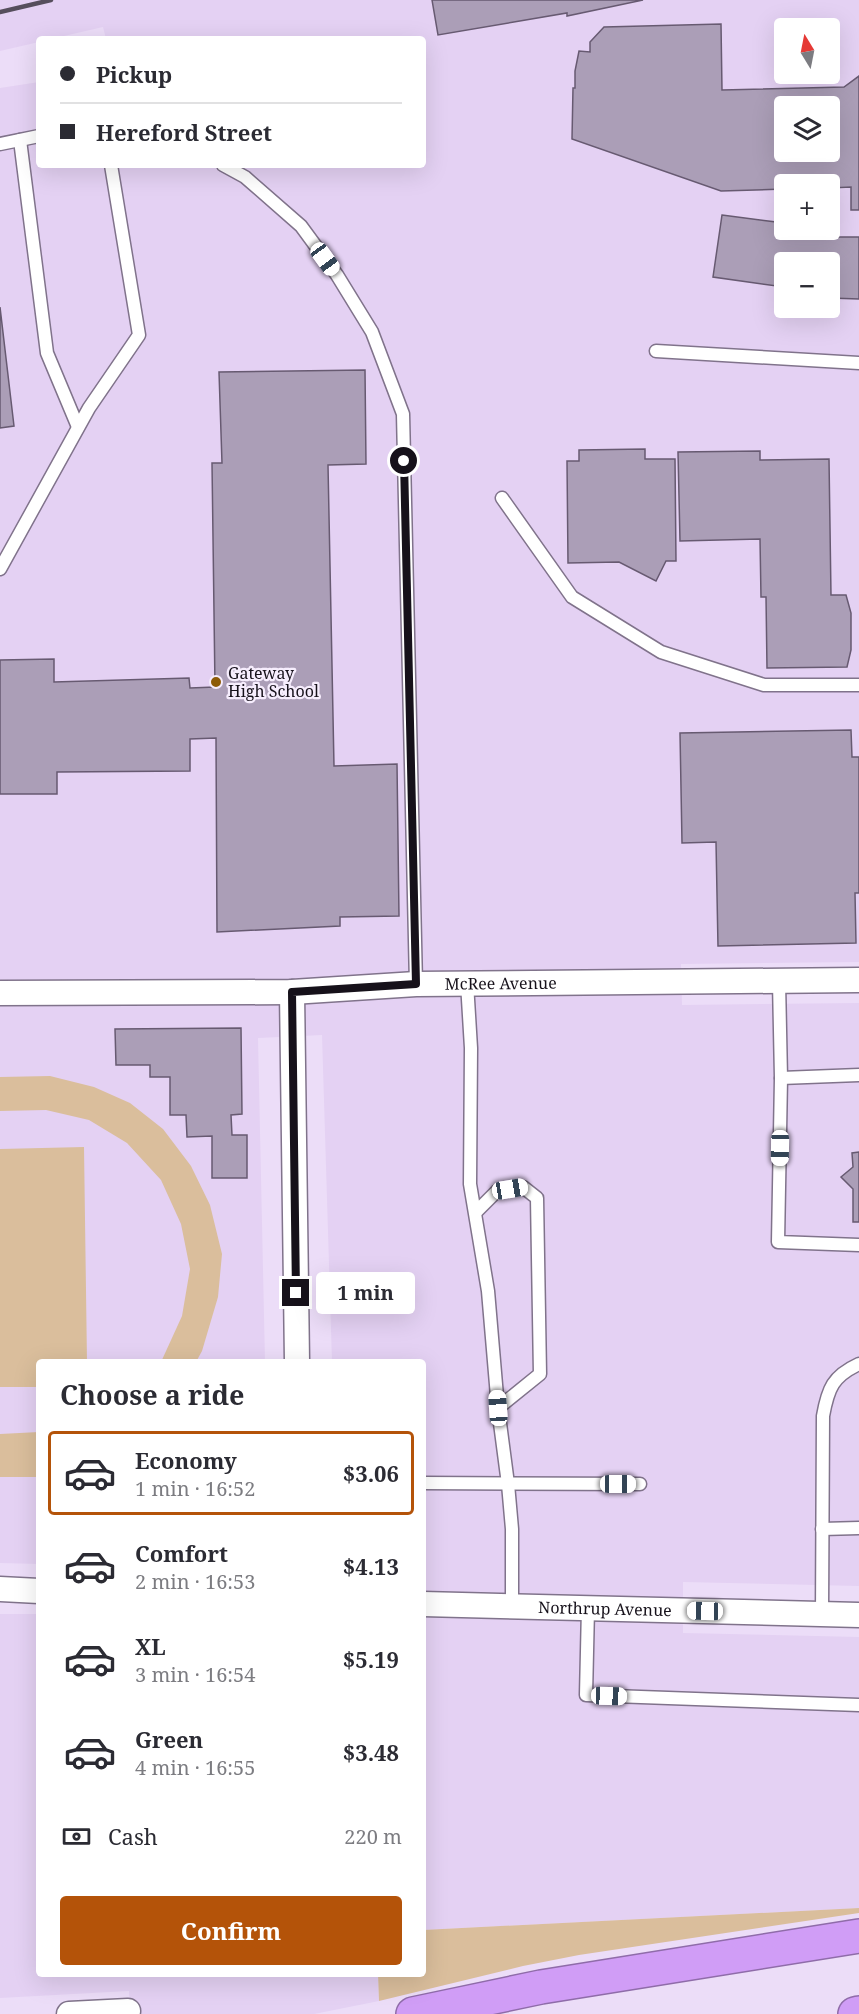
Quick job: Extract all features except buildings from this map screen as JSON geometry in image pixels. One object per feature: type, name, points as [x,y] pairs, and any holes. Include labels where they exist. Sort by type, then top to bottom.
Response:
[{"type":"highway","points":[[413,2014],[541,1987],[859,1936]]},
{"type":"highway","points":[[855,2014],[859,2013]]},
{"type":"street","name":"McRee Avenue","points":[[0,993],[292,992],[416,984],[859,980]]},
{"type":"street","points":[[292,992],[297,1359]]},
{"type":"street","points":[[0,1589],[36,1591]]},
{"type":"street","name":"Northrup Avenue","points":[[426,1604],[859,1615]]},
{"type":"street","points":[[69,2014],[128,2011]]},
{"type":"lane","points":[[0,144],[36,137]]},
{"type":"lane","points":[[20,140],[47,353],[78,427]]},
{"type":"lane","points":[[0,569],[89,408],[139,334],[111,168]]},
{"type":"lane","points":[[228,168],[245,177],[301,226],[337,275],[372,332],[403,414],[416,984]]},
{"type":"lane","points":[[656,351],[859,363]]},
{"type":"lane","points":[[502,498],[572,597],[662,652],[764,685],[859,685]]},
{"type":"lane","points":[[779,982],[781,1078],[778,1242],[859,1245]]},
{"type":"lane","points":[[467,983],[471,1048],[470,1184],[488,1291],[498,1408],[508,1484],[512,1529],[512,1606]]},
{"type":"lane","points":[[781,1078],[859,1075]]},
{"type":"lane","points":[[476,1212],[497,1191],[524,1187],[537,1198],[540,1374],[498,1408]]},
{"type":"lane","points":[[822,1614],[823,1428],[826,1399],[834,1381],[845,1371],[859,1364]]},
{"type":"lane","points":[[426,1483],[640,1484]]},
{"type":"lane","points":[[822,1529],[859,1528]]},
{"type":"lane","points":[[588,1608],[586,1695],[859,1705]]},
{"type":"shaded area","points":[[0,0],[859,0],[859,962],[681,964],[682,1005],[859,1003],[859,1586],[683,1582],[683,1633],[859,1637],[859,1908],[426,1930],[426,1359],[332,1359],[322,1035],[258,1038],[265,1359],[36,1359],[36,1564],[0,1563],[0,88],[36,82],[36,168],[426,168],[426,36],[105,36],[103,27],[64,36],[36,36],[36,43],[0,51]]},
{"type":"shaded area","points":[[50,1076],[94,1087],[130,1103],[163,1129],[191,1166],[210,1205],[222,1254],[218,1297],[198,1359],[162,1359],[182,1316],[190,1269],[181,1224],[161,1180],[127,1143],[89,1120],[46,1110],[0,1111],[0,1077]]},
{"type":"shaded area","points":[[84,1147],[87,1359],[36,1359],[36,1387],[0,1387],[0,1149]]},
{"type":"shaded area","points":[[36,1432],[36,1477],[0,1477],[0,1434]]},
{"type":"shaded area","points":[[0,1614],[36,1614],[36,1977],[378,1977],[379,2001],[314,2014],[130,2014],[129,1991],[0,1998]]},
{"type":"shaded area","points":[[859,1908],[859,1913],[579,1955],[523,1966],[379,2001],[378,1977],[426,1977],[426,1930]]},
{"type":"railway","points":[[0,12],[51,0]]},
{"type":"place","name":"Gateway High School","points":[[216,682]]},
{"type":"route","points":[[296,1293],[292,992],[416,984],[404,461]]}]
